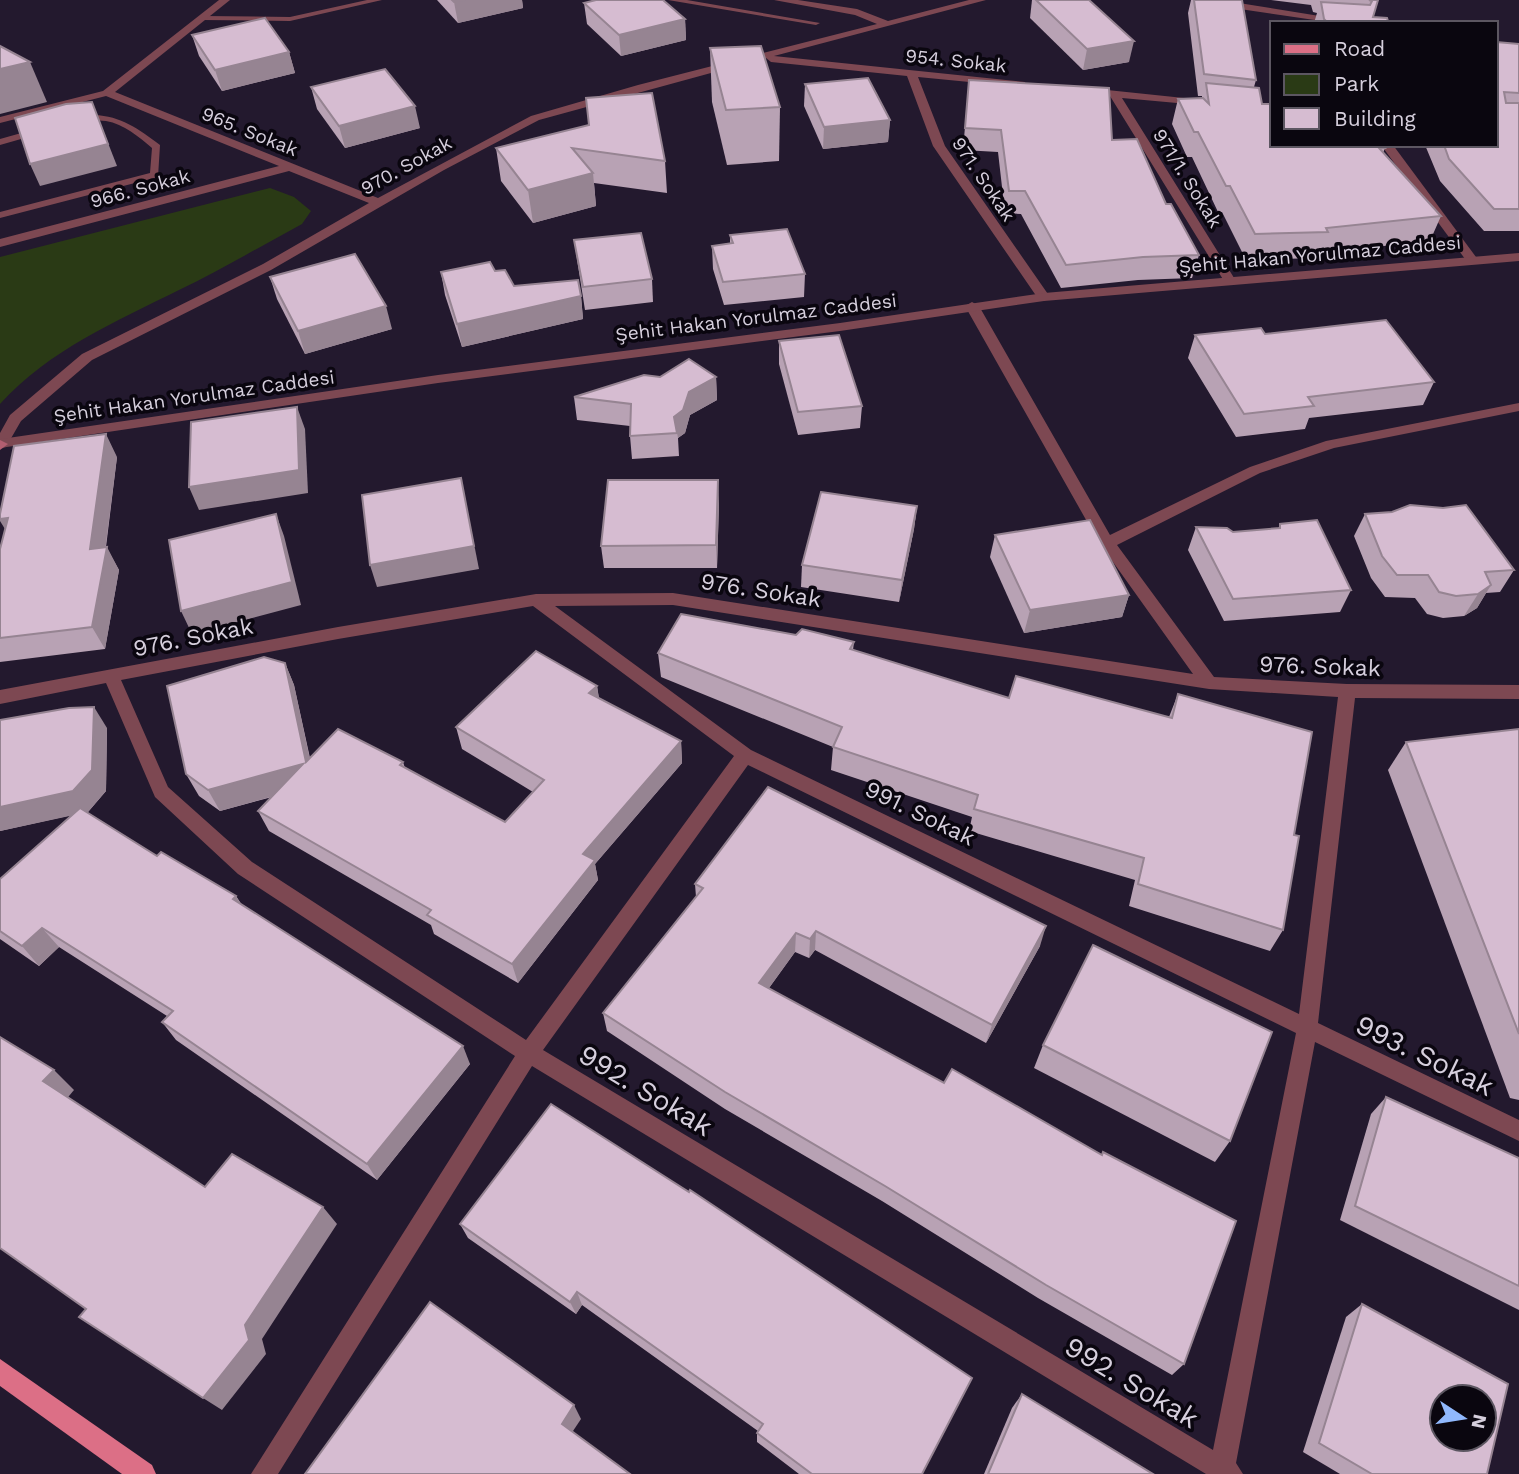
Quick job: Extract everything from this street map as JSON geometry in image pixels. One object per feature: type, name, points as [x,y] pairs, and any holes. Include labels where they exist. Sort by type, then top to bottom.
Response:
[{"type":"main road","points":[[0,1371],[143,1474]]},
{"type":"street","points":[[0,120],[107,93],[225,0]]},
{"type":"street","points":[[779,0],[856,12],[885,23]]},
{"type":"street","name":"970. Sokak","points":[[0,444],[15,418],[87,357],[267,267],[535,118],[642,87],[981,0]]},
{"type":"street","points":[[1199,0],[1285,17],[1334,21]]},
{"type":"street","name":"954. Sokak","points":[[761,58],[1033,85]]},
{"type":"street","name":"971. Sokak","points":[[911,73],[939,146],[1044,297]]},
{"type":"street","points":[[1073,89],[1206,103]]},
{"type":"street","name":"965. Sokak","points":[[107,93],[379,203]]},
{"type":"street","name":"971/1. Sokak","points":[[1114,94],[1230,281]]},
{"type":"street","points":[[1388,147],[1472,260]]},
{"type":"street","name":"966. Sokak","points":[[0,243],[290,167]]},
{"type":"street","name":"Şehit Hakan Yorulmaz Caddesi","points":[[0,444],[438,379],[840,327],[1044,297],[1519,257]]},
{"type":"street","points":[[972,306],[1108,543],[1209,684]]},
{"type":"street","points":[[1108,543],[1255,470],[1331,444],[1519,407]]},
{"type":"street","name":"976. Sokak","points":[[0,696],[338,633],[536,600],[673,599],[1209,684],[1348,691],[1519,692]]},
{"type":"street","name":"991. Sokak","points":[[536,600],[745,755],[1307,1029]]},
{"type":"street","name":"992. Sokak","points":[[111,676],[161,792],[244,868],[529,1053],[1225,1472]]},
{"type":"street","points":[[1225,1472],[1307,1029],[1348,691]]},
{"type":"street","points":[[264,1474],[529,1053],[745,755]]},
{"type":"street","name":"993. Sokak","points":[[1307,1029],[1519,1131]]},
{"type":"lane","points":[[202,18],[290,19],[378,0]]},
{"type":"lane","points":[[672,0],[816,23]]},
{"type":"lane","points":[[0,215],[155,175],[157,147],[126,122],[100,117],[74,121]]},
{"type":"lane","points":[[0,142],[50,128]]},
{"type":"green space","points":[[270,188],[294,197],[311,211],[302,224],[84,339],[40,368],[0,404],[0,257]]},
{"type":"building","points":[[596,0],[663,0],[685,19],[619,35],[584,3]]},
{"type":"building","points":[[1036,0],[1089,0],[1134,41],[1087,49]]},
{"type":"building","points":[[1194,0],[1242,0],[1256,80],[1204,74]]},
{"type":"building","points":[[1369,0],[1378,0],[1373,17],[1387,18],[1388,21],[1324,19],[1321,2],[1370,5],[1372,1]]},
{"type":"building","points":[[265,18],[289,52],[215,70],[192,35]]},
{"type":"building","points":[[1498,42],[1519,44],[1519,93],[1504,92],[1506,103],[1519,103],[1519,209],[1494,209],[1449,159],[1445,147],[1498,147]]},
{"type":"building","points":[[0,46],[30,62],[0,69]]},
{"type":"building","points":[[761,46],[780,107],[726,110],[710,48]]},
{"type":"building","points":[[385,69],[415,106],[339,126],[311,87]]},
{"type":"building","points":[[868,78],[890,120],[824,127],[805,84]]},
{"type":"building","points":[[969,80],[1109,88],[1112,140],[1137,139],[1166,204],[1171,204],[1199,255],[1143,257],[1066,265],[1025,191],[1009,191],[1001,130],[965,128]]},
{"type":"building","points":[[1206,83],[1259,88],[1262,104],[1270,104],[1270,147],[1384,147],[1379,148],[1441,216],[1326,228],[1328,232],[1255,234],[1198,132],[1194,132],[1178,99],[1203,98],[1209,104]]},
{"type":"building","points":[[652,93],[665,161],[572,148],[593,173],[528,190],[496,148],[589,125],[586,98]]},
{"type":"building","points":[[92,102],[108,144],[30,164],[15,118],[66,104]]},
{"type":"building","points":[[787,229],[805,274],[723,282],[712,246],[733,243],[730,235]]},
{"type":"building","points":[[641,233],[652,279],[583,287],[574,240]]},
{"type":"building","points":[[355,254],[386,306],[298,331],[270,277]]},
{"type":"building","points":[[490,262],[495,271],[505,270],[514,286],[578,280],[581,296],[457,324],[441,272]]},
{"type":"building","points":[[1386,320],[1434,382],[1308,397],[1314,406],[1244,414],[1195,335],[1261,328],[1265,334]]},
{"type":"building","points":[[839,335],[862,406],[798,412],[779,341]]},
{"type":"building","points":[[689,359],[716,377],[689,392],[683,410],[674,417],[677,433],[630,436],[631,404],[574,397],[644,375],[660,377]]},
{"type":"building","points":[[297,407],[299,470],[189,487],[191,422]]},
{"type":"building","points":[[106,434],[90,549],[107,547],[92,627],[0,638],[0,549],[8,518],[0,519],[0,514],[14,446]]},
{"type":"building","points":[[461,478],[474,546],[370,565],[362,495]]},
{"type":"building","points":[[608,480],[718,480],[716,545],[601,546]]},
{"type":"building","points":[[821,492],[917,506],[902,580],[802,565]]},
{"type":"building","points":[[1410,505],[1443,508],[1466,505],[1514,570],[1485,572],[1491,585],[1478,594],[1456,596],[1439,592],[1428,575],[1397,575],[1382,556],[1365,514],[1392,512]]},
{"type":"building","points":[[276,514],[292,582],[181,611],[169,540]]},
{"type":"building","points":[[1090,520],[1129,595],[1030,610],[995,535]]},
{"type":"building","points":[[1317,520],[1351,590],[1233,599],[1196,527],[1227,528],[1233,532],[1280,528],[1280,524]]},
{"type":"building","points":[[681,614],[796,635],[802,629],[854,642],[850,649],[1009,698],[1016,676],[1172,718],[1178,694],[1312,732],[1294,835],[1299,836],[1283,930],[1138,884],[1144,858],[974,809],[978,795],[833,747],[842,727],[658,653]]},
{"type":"building","points":[[536,651],[597,686],[589,693],[681,741],[583,854],[595,860],[512,964],[427,915],[431,910],[258,811],[303,764],[208,790],[186,774],[167,686],[264,657],[285,663],[306,762],[338,729],[403,762],[400,765],[505,822],[544,780],[456,727]]},
{"type":"building","points":[[94,707],[92,770],[73,791],[0,807],[0,720],[69,708]]},
{"type":"building","points":[[1519,729],[1519,1034],[1406,742]]},
{"type":"building","points":[[768,787],[1046,926],[992,1025],[816,931],[810,939],[796,933],[759,983],[944,1083],[952,1069],[1102,1155],[1103,1152],[1236,1221],[1184,1364],[1046,1285],[725,1092],[603,1013],[703,888],[695,884]]},
{"type":"building","points":[[80,808],[157,856],[161,852],[236,896],[233,899],[463,1046],[367,1164],[162,1022],[173,1011],[42,928],[22,946],[0,931],[0,879]]},
{"type":"building","points":[[1093,945],[1272,1032],[1230,1141],[1043,1045]]},
{"type":"building","points":[[0,1037],[54,1070],[43,1081],[205,1187],[232,1154],[323,1207],[245,1325],[249,1340],[203,1398],[79,1317],[86,1309],[0,1248]]},
{"type":"building","points":[[1386,1097],[1519,1158],[1519,1286],[1355,1206]]},
{"type":"building","points":[[551,1104],[689,1192],[690,1190],[972,1378],[922,1474],[812,1474],[757,1433],[763,1424],[577,1292],[570,1302],[460,1224]]},
{"type":"building","points":[[430,1302],[574,1405],[562,1424],[630,1474],[305,1474]]},
{"type":"building","points":[[1362,1304],[1508,1384],[1498,1427],[1498,1383],[1428,1383],[1428,1453],[1492,1453],[1487,1474],[1372,1474],[1319,1443]]},
{"type":"building","points":[[1022,1394],[1153,1474],[988,1474]]}]
